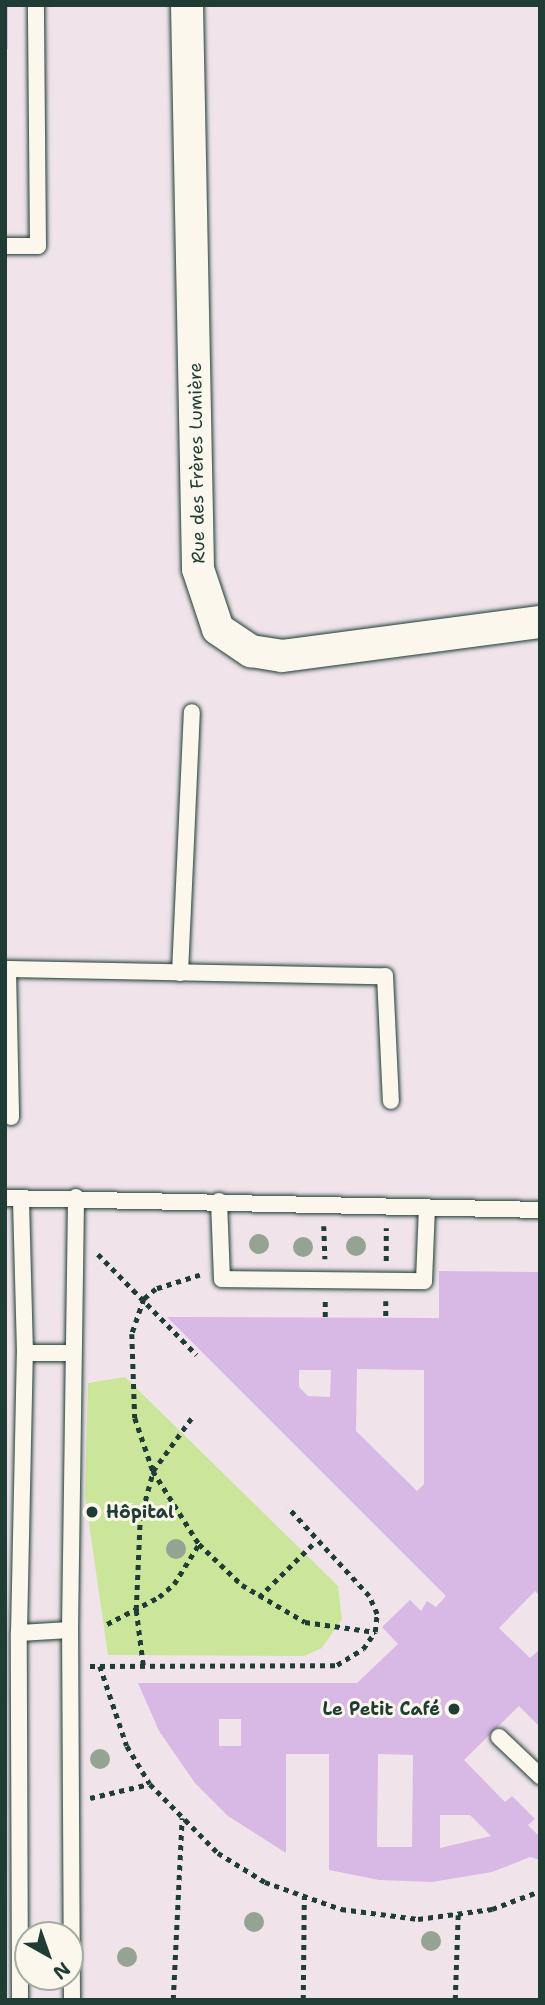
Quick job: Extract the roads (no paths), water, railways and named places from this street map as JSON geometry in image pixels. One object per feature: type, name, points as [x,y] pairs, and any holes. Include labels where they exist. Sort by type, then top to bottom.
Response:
[{"type":"street","name":"Rue des Frères Lumière","points":[[187,5],[198,569],[218,629],[251,651],[282,656],[540,622]]},
{"type":"lane","points":[[5,246],[38,246],[36,5]]},
{"type":"lane","points":[[180,973],[192,712]]},
{"type":"lane","points":[[11,1117],[7,970],[385,976],[391,1101]]},
{"type":"lane","points":[[72,2000],[70,1630],[76,1197]]},
{"type":"lane","points":[[20,2000],[19,1633],[25,1353],[13,1198],[76,1197],[540,1210]]},
{"type":"lane","points":[[219,1202],[222,1279],[424,1281],[427,1207]]},
{"type":"lane","points":[[25,1353],[72,1353]]},
{"type":"lane","points":[[19,1633],[70,1630]]},
{"type":"lane","points":[[499,1737],[540,1776]]},
{"type":"place","name":"Hôpital","points":[[92,1512]]},
{"type":"place","name":"Le Petit Café","points":[[454,1709]]}]
